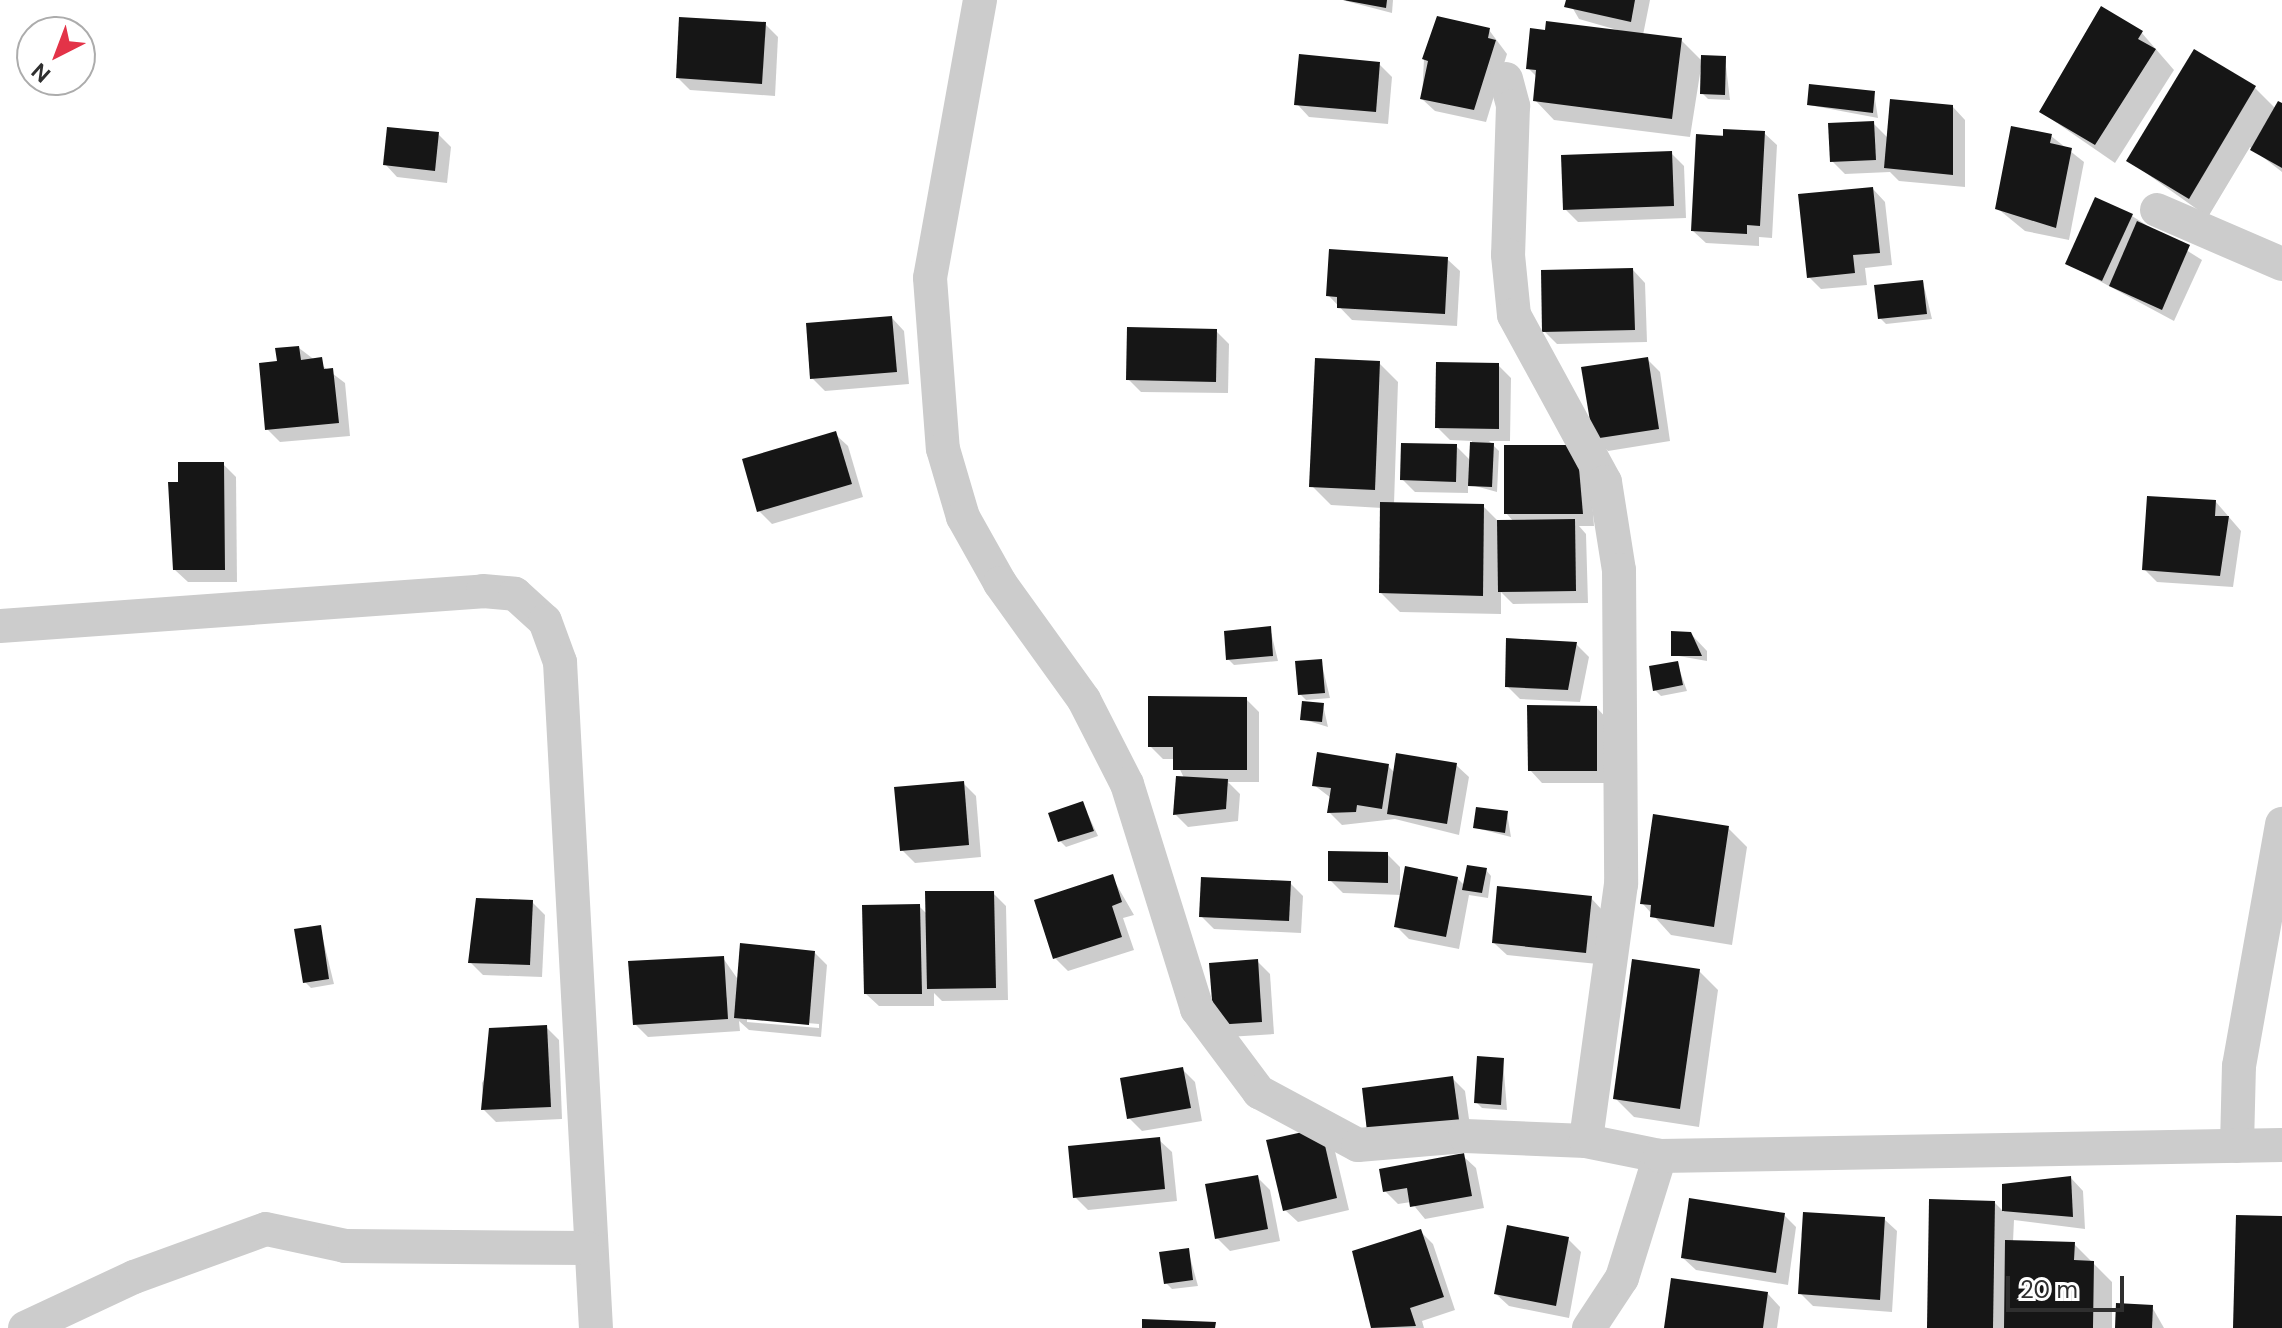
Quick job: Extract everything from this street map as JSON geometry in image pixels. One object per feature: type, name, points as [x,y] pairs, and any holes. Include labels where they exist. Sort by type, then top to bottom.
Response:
[{"type":"street","points":[[980,0],[930,278],[943,449],[971,530],[1084,700],[1127,784],[1197,1009],[1259,1092],[1358,1145],[1465,1136],[1586,1141],[1660,1156],[2282,1145]]},
{"type":"street","points":[[1506,79],[1513,106],[1508,255],[1514,315],[1605,482],[1619,570],[1621,884],[1586,1141]]},
{"type":"street","points":[[2157,210],[2282,264]]},
{"type":"street","points":[[0,626],[483,591],[515,594],[533,608],[556,637],[560,662],[587,1248],[596,1328]]},
{"type":"street","points":[[2237,1146],[2239,1066],[2282,824]]},
{"type":"street","points":[[1589,1328],[1622,1278],[1660,1156]]},
{"type":"street","points":[[25,1328],[134,1277],[266,1229],[345,1246],[587,1248]]},
{"type":"building","points":[[1343,0],[1387,0],[1386,8]]},
{"type":"building","points":[[1566,0],[1635,0],[1631,22],[1564,7]]},
{"type":"building","points":[[2101,6],[2143,31],[2138,39],[2156,49],[2095,145],[2039,112]]},
{"type":"building","points":[[1437,16],[1490,28],[1488,38],[1496,40],[1474,110],[1420,99],[1428,61],[1422,59]]},
{"type":"building","points":[[679,17],[766,22],[762,84],[676,78]]},
{"type":"building","points":[[1546,21],[1682,38],[1672,119],[1533,101],[1536,70],[1526,69],[1530,28],[1545,30]]},
{"type":"building","points":[[2194,49],[2256,86],[2189,199],[2126,161]]},
{"type":"building","points":[[1299,54],[1380,62],[1376,112],[1294,105]]},
{"type":"building","points":[[1701,55],[1726,56],[1725,95],[1700,94]]},
{"type":"building","points":[[1809,84],[1875,91],[1873,113],[1807,105]]},
{"type":"building","points":[[1890,99],[1953,105],[1953,175],[1884,168]]},
{"type":"building","points":[[2278,101],[2282,103],[2282,168],[2250,150]]},
{"type":"building","points":[[1874,121],[1876,160],[1830,162],[1828,123]]},
{"type":"building","points":[[2011,126],[2052,134],[2050,143],[2072,148],[2056,228],[1995,209]]},
{"type":"building","points":[[387,127],[439,132],[435,171],[383,165]]},
{"type":"building","points":[[1723,129],[1765,131],[1760,226],[1747,225],[1747,234],[1691,231],[1696,134],[1723,136]]},
{"type":"building","points":[[1672,151],[1674,206],[1563,210],[1561,155]]},
{"type":"building","points":[[1873,187],[1880,253],[1853,255],[1855,273],[1807,278],[1798,194]]},
{"type":"building","points":[[2095,197],[2133,214],[2102,281],[2065,264]]},
{"type":"building","points":[[2137,221],[2190,245],[2162,310],[2109,286]]},
{"type":"building","points":[[1329,249],[1448,257],[1445,314],[1337,308],[1337,297],[1326,296]]},
{"type":"building","points":[[1633,268],[1635,330],[1542,332],[1541,270]]},
{"type":"building","points":[[1923,280],[1927,314],[1878,319],[1874,285]]},
{"type":"building","points":[[892,316],[897,372],[810,379],[806,323]]},
{"type":"building","points":[[1127,327],[1217,329],[1216,382],[1126,380]]},
{"type":"building","points":[[299,346],[301,360],[322,357],[324,369],[333,368],[339,423],[265,430],[259,363],[277,361],[275,348]]},
{"type":"building","points":[[1648,357],[1659,429],[1593,439],[1581,367]]},
{"type":"building","points":[[1315,358],[1380,361],[1375,490],[1309,487]]},
{"type":"building","points":[[1436,362],[1499,363],[1499,429],[1435,428]]},
{"type":"building","points":[[836,431],[852,484],[757,512],[742,459]]},
{"type":"building","points":[[1470,442],[1494,443],[1492,487],[1468,486]]},
{"type":"building","points":[[1401,443],[1457,444],[1456,482],[1400,480]]},
{"type":"building","points":[[1504,445],[1577,445],[1583,514],[1504,514]]},
{"type":"building","points":[[178,462],[224,462],[225,570],[173,570],[168,482],[178,482]]},
{"type":"building","points":[[2147,496],[2216,500],[2215,516],[2229,516],[2220,576],[2142,570]]},
{"type":"building","points":[[1380,502],[1484,504],[1483,596],[1379,593]]},
{"type":"building","points":[[1575,519],[1576,591],[1498,592],[1497,520]]},
{"type":"building","points":[[1271,626],[1273,656],[1226,660],[1224,631]]},
{"type":"building","points":[[1671,631],[1691,632],[1702,656],[1671,656]]},
{"type":"building","points":[[1506,638],[1577,642],[1568,690],[1505,687]]},
{"type":"building","points":[[1322,659],[1325,693],[1298,695],[1295,661]]},
{"type":"building","points":[[1678,661],[1683,685],[1653,691],[1649,666]]},
{"type":"building","points":[[1148,696],[1247,697],[1247,770],[1173,770],[1173,747],[1148,747]]},
{"type":"building","points":[[1302,701],[1324,703],[1322,722],[1300,720]]},
{"type":"building","points":[[1527,705],[1597,706],[1597,771],[1528,771]]},
{"type":"building","points":[[1317,752],[1389,764],[1382,809],[1357,805],[1356,812],[1327,813],[1331,788],[1312,786]]},
{"type":"building","points":[[1396,753],[1457,763],[1447,824],[1387,814]]},
{"type":"building","points":[[1176,776],[1228,779],[1226,809],[1173,815]]},
{"type":"building","points":[[964,781],[969,845],[900,851],[894,787]]},
{"type":"building","points":[[1083,801],[1094,831],[1058,842],[1048,813]]},
{"type":"building","points":[[1476,807],[1508,811],[1505,833],[1473,828]]},
{"type":"building","points":[[1653,814],[1729,826],[1714,927],[1650,917],[1651,905],[1640,904]]},
{"type":"building","points":[[1328,851],[1388,852],[1388,883],[1328,881]]},
{"type":"building","points":[[1467,865],[1487,868],[1482,893],[1462,890]]},
{"type":"building","points":[[1405,866],[1458,877],[1446,937],[1394,927]]},
{"type":"building","points":[[1113,874],[1122,902],[1112,906],[1122,937],[1053,959],[1034,900]]},
{"type":"building","points":[[1201,877],[1291,881],[1289,921],[1199,917]]},
{"type":"building","points":[[1497,886],[1592,896],[1586,953],[1492,943]]},
{"type":"building","points":[[925,891],[994,891],[996,988],[927,989]]},
{"type":"building","points":[[476,898],[533,900],[530,965],[468,963]]},
{"type":"building","points":[[920,904],[922,994],[864,994],[862,905]]},
{"type":"building","points":[[321,925],[329,979],[303,983],[294,929]]},
{"type":"building","points":[[740,943],[815,951],[809,1025],[734,1018]]},
{"type":"building","points":[[724,956],[728,1019],[633,1025],[628,961]]},
{"type":"building","points":[[1258,959],[1262,1022],[1214,1025],[1209,963]]},
{"type":"building","points":[[1632,959],[1700,969],[1680,1109],[1613,1099]]},
{"type":"building","points":[[547,1025],[551,1107],[481,1110],[489,1028]]},
{"type":"building","points":[[1477,1056],[1504,1058],[1501,1105],[1474,1103]]},
{"type":"building","points":[[1183,1067],[1191,1108],[1127,1119],[1120,1078]]},
{"type":"building","points":[[1453,1076],[1460,1127],[1368,1140],[1362,1088]]},
{"type":"building","points":[[1321,1128],[1337,1198],[1283,1211],[1266,1140]]},
{"type":"building","points":[[1160,1137],[1165,1189],[1073,1198],[1068,1146]]},
{"type":"building","points":[[1464,1153],[1472,1196],[1410,1207],[1407,1188],[1383,1192],[1379,1169]]},
{"type":"building","points":[[1258,1175],[1268,1229],[1215,1239],[1205,1184]]},
{"type":"building","points":[[2071,1176],[2073,1217],[2002,1211],[2002,1184]]},
{"type":"building","points":[[1689,1198],[1785,1213],[1776,1273],[1681,1258]]},
{"type":"building","points":[[1929,1199],[1995,1201],[1993,1328],[1927,1328]]},
{"type":"building","points":[[1803,1212],[1885,1217],[1880,1300],[1798,1294]]},
{"type":"building","points":[[2236,1215],[2282,1216],[2282,1328],[2233,1328]]},
{"type":"building","points":[[1507,1225],[1569,1237],[1556,1306],[1494,1294]]},
{"type":"building","points":[[1421,1229],[1444,1297],[1410,1308],[1416,1326],[1371,1328],[1352,1251]]},
{"type":"building","points":[[2005,1240],[2075,1242],[2074,1260],[2094,1261],[2093,1328],[2004,1328]]},
{"type":"building","points":[[1189,1248],[1193,1280],[1164,1284],[1159,1252]]},
{"type":"building","points":[[1671,1278],[1768,1292],[1763,1328],[1664,1328]]},
{"type":"building","points":[[2116,1303],[2153,1305],[2152,1328],[2115,1328]]},
{"type":"building","points":[[1142,1319],[1216,1322],[1215,1328],[1142,1328]]}]
